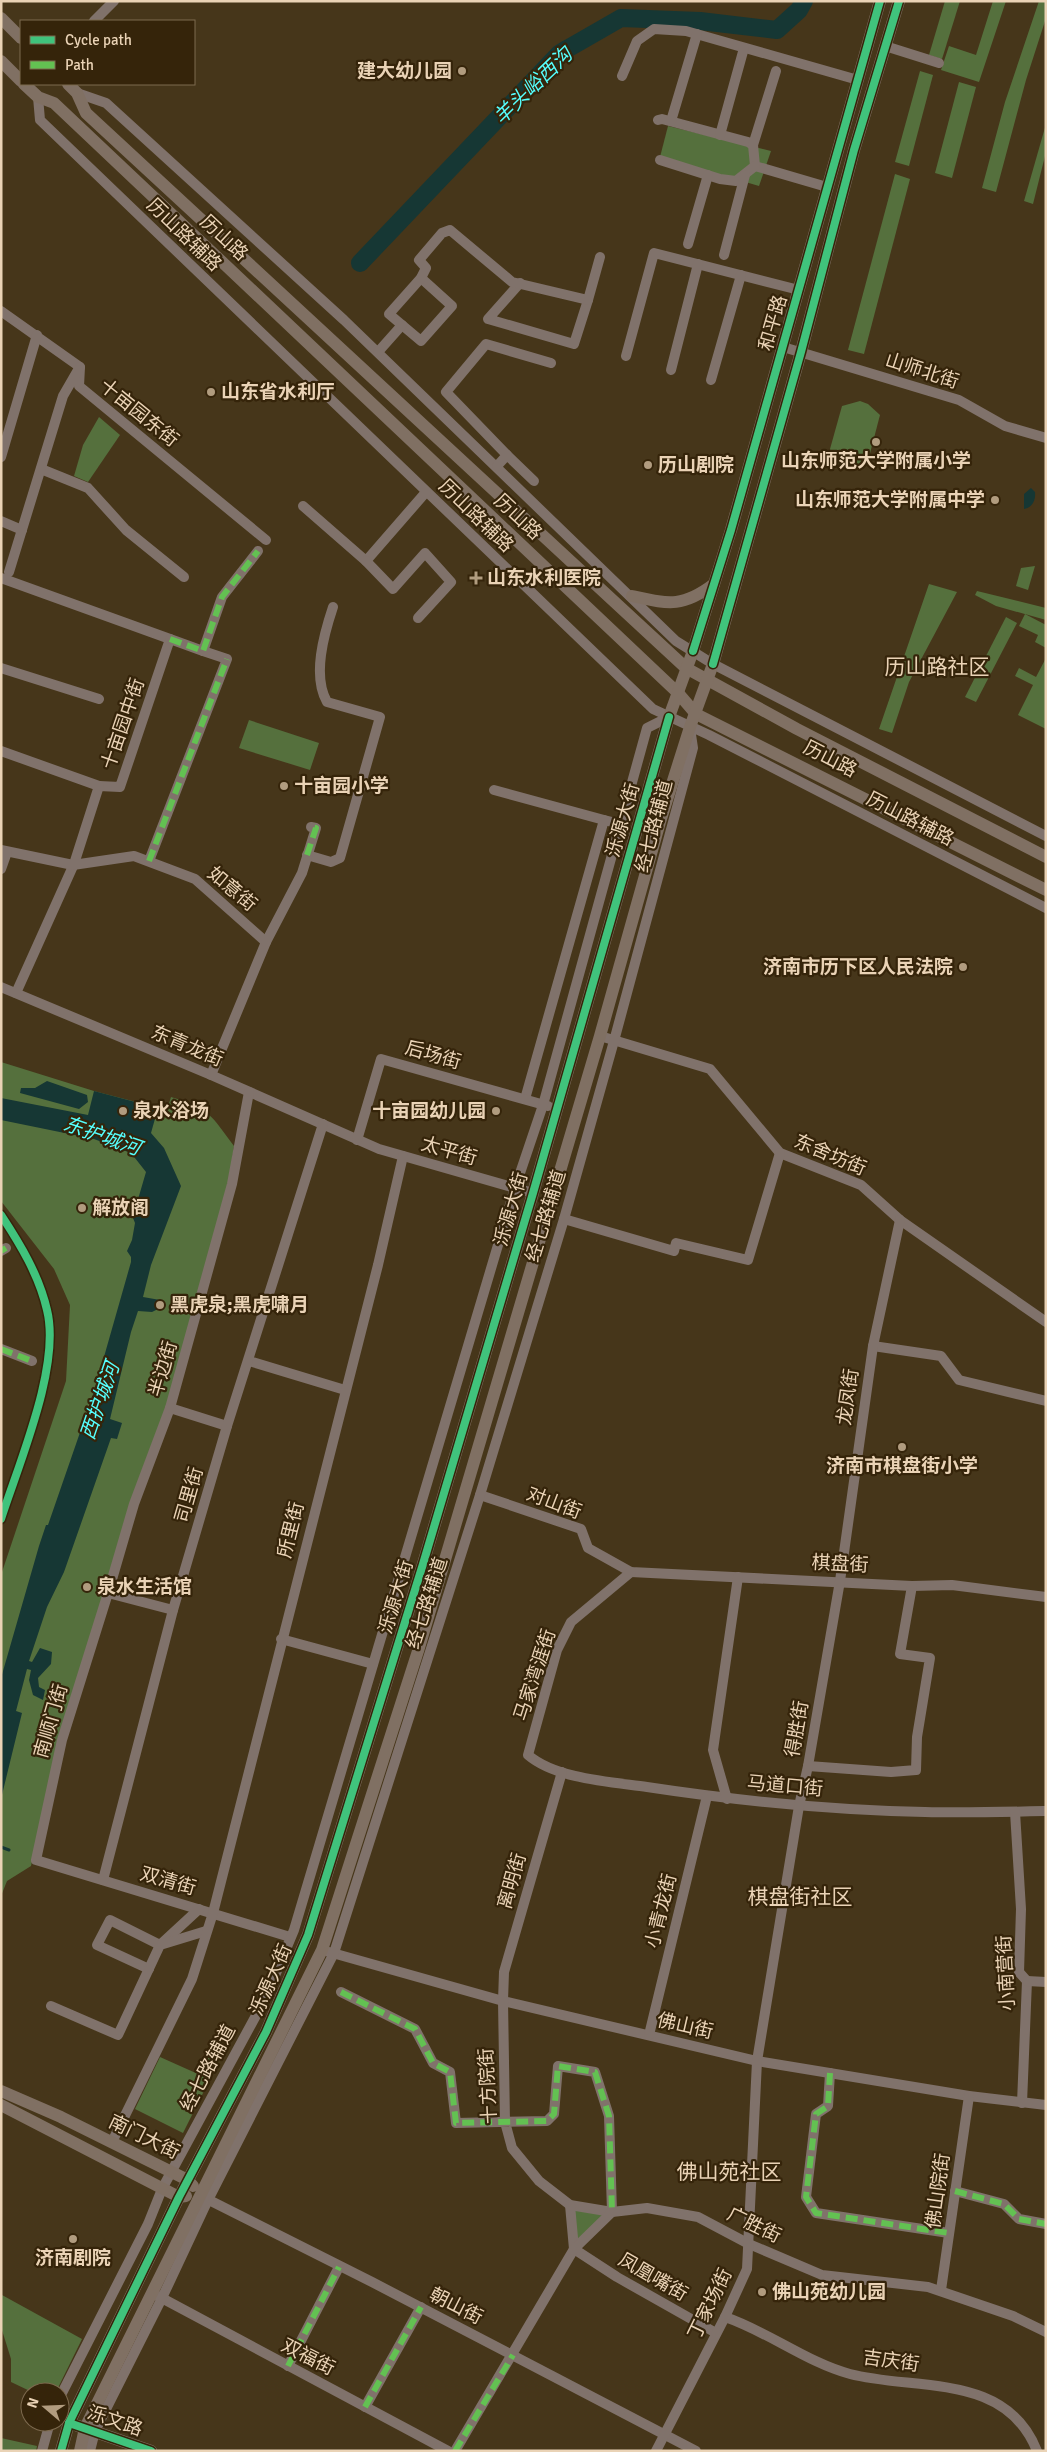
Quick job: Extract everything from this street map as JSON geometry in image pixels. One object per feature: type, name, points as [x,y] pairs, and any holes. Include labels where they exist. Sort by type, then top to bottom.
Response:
[{"type":"main road","name":"和平路","points":[[678,693],[714,584],[880,1]]},
{"type":"main road","name":"和平路","points":[[713,664],[801,352],[854,150],[899,1]]},
{"type":"main road","points":[[1,18],[20,37]]},
{"type":"main road","points":[[1,61],[20,80]]},
{"type":"main road","name":"历山路","points":[[25,85],[38,97],[54,103],[678,693],[696,714],[1046,890]]},
{"type":"main road","name":"历山路","points":[[73,88],[86,113],[686,668],[798,729],[1046,857]]},
{"type":"main road","points":[[632,596],[660,602],[683,602],[697,596],[714,584]]},
{"type":"main road","name":"泺源大街","points":[[87,2450],[90,2429],[328,1951],[600,1036],[660,822],[690,727],[713,664]]},
{"type":"main road","name":"泺源大街","points":[[70,2421],[179,2197],[266,2032],[308,1935],[420,1573],[558,1108],[669,717],[678,693]]},
{"type":"main road","name":"南门大街","points":[[1,2091],[173,2172],[188,2180],[204,2198]]},
{"type":"main road","name":"南门大街","points":[[1,2105],[179,2197]]},
{"type":"main road","points":[[179,2197],[204,2198]]},
{"type":"main road","name":"泺文路","points":[[70,2423],[151,2451]]},
{"type":"main road","name":"泺源大街","points":[[62,2446],[66,2432]]},
{"type":"main road","name":"泺文路","points":[[62,2446],[87,2450]]},
{"type":"street","points":[[95,20],[114,1]]},
{"type":"street","points":[[622,76],[637,41],[654,29],[686,30],[858,80]]},
{"type":"street","points":[[671,122],[697,34]]},
{"type":"street","points":[[885,46],[939,64]]},
{"type":"street","points":[[720,135],[744,48]]},
{"type":"street","points":[[755,166],[753,145],[776,72]]},
{"type":"street","points":[[73,88],[106,103],[378,352],[632,596],[676,641],[713,664],[1046,836]]},
{"type":"street","name":"历山路辅路","points":[[38,97],[40,120],[653,708],[1046,908]]},
{"type":"street","points":[[658,120],[662,119],[753,145]]},
{"type":"street","points":[[660,160],[708,175],[736,181],[755,166]]},
{"type":"street","points":[[755,166],[827,187]]},
{"type":"street","points":[[688,244],[708,175]]},
{"type":"street","points":[[724,255],[746,175]]},
{"type":"street","points":[[421,278],[452,306],[420,342],[389,314],[421,278],[426,268],[419,260],[442,233],[450,230],[512,282],[588,300]]},
{"type":"street","points":[[626,356],[654,253],[799,290]]},
{"type":"street","points":[[520,284],[488,319],[574,344],[600,257]]},
{"type":"street","points":[[671,370],[698,264]]},
{"type":"street","points":[[712,380],[741,275]]},
{"type":"street","name":"十亩园东街","points":[[1,311],[80,367],[79,386],[266,540]]},
{"type":"street","points":[[378,352],[402,325]]},
{"type":"street","points":[[1,457],[37,335]]},
{"type":"street","points":[[534,481],[446,392],[486,344],[551,363]]},
{"type":"street","name":"山师北街","points":[[783,347],[959,400],[1005,426],[1046,438]]},
{"type":"street","points":[[80,367],[63,396],[22,530],[5,575],[170,640],[227,659],[149,861]]},
{"type":"street","points":[[497,466],[507,455]]},
{"type":"street","points":[[41,470],[88,488],[126,530],[184,577]]},
{"type":"street","points":[[366,561],[426,492]]},
{"type":"street","points":[[302,506],[366,561],[393,589],[425,553],[451,582],[418,618]]},
{"type":"street","points":[[1,520],[22,530]]},
{"type":"street","points":[[203,650],[222,596],[258,551]]},
{"type":"street","points":[[307,856],[331,862],[340,858],[380,717],[327,702],[321,692],[321,644],[333,607]]},
{"type":"street","name":"十亩园中街","points":[[16,993],[73,865],[99,786],[120,787],[170,640]]},
{"type":"street","points":[[1,668],[99,699]]},
{"type":"street","name":"经七路辅道","points":[[68,2382],[148,2224],[162,2188],[173,2172],[266,1997],[290,1937],[516,1188],[543,1105],[647,728],[669,717]]},
{"type":"street","name":"经七路辅道","points":[[328,1951],[480,1494],[564,1219],[693,748],[690,727]]},
{"type":"street","points":[[1,751],[99,786]]},
{"type":"street","points":[[494,790],[620,824]]},
{"type":"street","points":[[525,1099],[604,820]]},
{"type":"street","points":[[211,1075],[266,942],[302,873],[316,828],[311,827]]},
{"type":"street","points":[[1,869],[4,851]]},
{"type":"street","name":"如意街","points":[[4,851],[73,865],[134,856],[149,861],[194,879],[266,942]]},
{"type":"street","name":"东青龙街","points":[[1,987],[211,1075],[357,1140]]},
{"type":"street","name":"东舍坊街","points":[[600,1036],[710,1069],[780,1153],[861,1185],[900,1220],[1046,1322]]},
{"type":"street","name":"后场街","points":[[357,1140],[381,1058],[558,1108]]},
{"type":"street","name":"半边街","points":[[108,1594],[134,1504],[170,1408],[232,1184],[249,1092]]},
{"type":"street","name":"司里街","points":[[103,1880],[173,1610],[227,1426],[322,1124]]},
{"type":"street","name":"太平街","points":[[357,1140],[379,1149],[533,1193]]},
{"type":"street","points":[[564,1219],[674,1251],[676,1243],[748,1260],[780,1153]]},
{"type":"street","name":"所里街","points":[[112,2142],[192,1979],[213,1913],[281,1639],[378,1265],[403,1156]]},
{"type":"street","points":[[1,1215],[19,1242],[39,1283],[48,1311],[50,1345],[46,1379],[1,1519]]},
{"type":"street","name":"龙凤街","points":[[840,1581],[873,1346],[900,1220]]},
{"type":"street","points":[[873,1346],[941,1356],[959,1380],[1046,1401]]},
{"type":"street","points":[[1,1349],[32,1361]]},
{"type":"street","points":[[249,1361],[345,1390]]},
{"type":"street","points":[[170,1408],[227,1426]]},
{"type":"street","name":"对山街","points":[[480,1494],[581,1529],[588,1548],[631,1572]]},
{"type":"street","name":"棋盘街","points":[[631,1572],[912,1586],[952,1585],[1046,1598]]},
{"type":"street","name":"马家湾涯街","points":[[528,1755],[558,1650],[571,1622],[631,1572]]},
{"type":"street","points":[[727,1799],[713,1750],[738,1577]]},
{"type":"street","name":"得胜街","points":[[758,2060],[799,1806],[808,1766],[840,1581]]},
{"type":"street","name":"马道口街","points":[[808,1766],[891,1772],[916,1770],[917,1737],[930,1658],[900,1654],[912,1586]]},
{"type":"street","points":[[108,1594],[173,1610]]},
{"type":"street","name":"南顺门街","points":[[36,1860],[62,1740],[108,1594]]},
{"type":"street","points":[[281,1639],[373,1664]]},
{"type":"street","name":"马道口街","points":[[528,1755],[540,1766],[562,1772],[610,1782],[727,1799],[799,1806],[924,1812],[1046,1811]]},
{"type":"street","name":"离明街","points":[[503,2001],[504,1972],[562,1772]]},
{"type":"street","name":"小青龙街","points":[[649,2035],[707,1796]]},
{"type":"street","name":"小南营街","points":[[1015,1812],[1021,1909],[1019,1972],[1028,1982],[1022,2103]]},
{"type":"street","name":"双清街","points":[[36,1860],[290,1937]]},
{"type":"street","points":[[51,2006],[118,2036],[160,1945],[199,1909]]},
{"type":"street","points":[[149,1969],[98,1946],[110,1920],[160,1945],[206,1931]]},
{"type":"street","name":"佛山街","points":[[328,1951],[503,2001],[758,2060],[830,2074],[969,2096],[1046,2105]]},
{"type":"street","points":[[1028,1982],[1046,1982]]},
{"type":"street","points":[[341,1992],[415,2030],[433,2063],[450,2072],[456,2123],[547,2121],[554,2114],[558,2066],[595,2072],[609,2116],[612,2212],[574,2249],[455,2451]]},
{"type":"street","name":"十方院街","points":[[503,2001],[505,2122],[512,2148],[539,2181],[570,2205],[612,2212]]},
{"type":"street","name":"丁家场街","points":[[656,2451],[725,2317],[747,2269],[758,2060]]},
{"type":"street","points":[[830,2074],[828,2106],[816,2114],[806,2197],[816,2213],[949,2233]]},
{"type":"street","name":"佛山院街","points":[[941,2290],[969,2096]]},
{"type":"street","points":[[955,2191],[1004,2204],[1019,2219],[1046,2224]]},
{"type":"street","name":"朝山街","points":[[204,2198],[421,2307],[696,2451]]},
{"type":"street","points":[[570,2205],[574,2249]]},
{"type":"street","name":"广胜街","points":[[612,2212],[647,2208],[698,2217],[749,2244],[822,2275],[941,2290],[1013,2316],[1046,2332]]},
{"type":"street","name":"凤凰嘴街","points":[[574,2249],[617,2277],[716,2333]]},
{"type":"street","points":[[288,2366],[339,2267]]},
{"type":"street","name":"双福街","points":[[157,2296],[448,2451]]},
{"type":"street","points":[[365,2407],[421,2307]]},
{"type":"street","name":"吉庆街","points":[[725,2317],[744,2324],[793,2350],[850,2374],[960,2388],[1013,2414],[1030,2433],[1037,2451]]},
{"type":"street","points":[[42,2451],[47,2432]]},
{"type":"green space","points":[[945,1],[960,1],[942,59],[929,55]]},
{"type":"green space","points":[[993,1],[1006,1],[979,82],[941,70],[949,46],[976,55]]},
{"type":"green space","points":[[1039,1],[1046,1],[1046,18],[1026,80],[996,192],[982,188],[1005,102]]},
{"type":"green space","points":[[920,71],[933,75],[909,166],[895,162]]},
{"type":"green space","points":[[959,82],[976,87],[952,178],[935,173]]},
{"type":"green space","points":[[1046,124],[1046,152],[1033,204],[1024,201]]},
{"type":"green space","points":[[668,126],[771,151],[759,186],[660,157]]},
{"type":"green space","points":[[895,174],[910,179],[864,354],[848,350]]},
{"type":"green space","points":[[860,401],[868,404],[880,415],[868,461],[862,467],[841,465],[833,460],[830,449],[842,406]]},
{"type":"green space","points":[[99,417],[120,435],[88,482],[74,476],[83,445]]},
{"type":"green space","points":[[1035,566],[1028,590],[1016,586],[1021,568]]},
{"type":"green space","points":[[929,584],[957,592],[909,682],[892,733],[879,729]]},
{"type":"green space","points":[[977,591],[1046,608],[1046,620],[996,606],[975,595]]},
{"type":"green space","points":[[1025,614],[1046,625],[1046,648],[1035,642],[1038,635],[1019,626]]},
{"type":"green space","points":[[1006,617],[1017,623],[976,702],[965,697]]},
{"type":"green space","points":[[1046,658],[1046,729],[1018,715],[1033,685],[1015,676],[1019,668],[1036,677]]},
{"type":"green space","points":[[249,720],[319,743],[310,770],[239,748]]},
{"type":"green space","points":[[1,1062],[94,1091],[167,1110],[171,1097],[208,1114],[234,1146],[226,1202],[189,1335],[59,1737],[31,1866],[7,1881],[1,1896],[1,1575],[66,1381],[70,1305],[54,1269],[1,1201]]},
{"type":"green space","points":[[212,2045],[224,2051],[183,2133],[135,2109],[160,2057],[198,2074]]},
{"type":"green space","points":[[573,2210],[607,2214],[575,2242]]},
{"type":"green space","points":[[2,2295],[82,2339],[61,2382],[20,2382],[20,2386],[11,2382],[11,2359],[1,2327]]},
{"type":"green space","points":[[1,2438],[37,2446],[36,2451],[1,2451]]},
{"type":"water","points":[[1031,488],[1035,492],[1034,501],[1029,507],[1024,509],[1024,494]]},
{"type":"water","points":[[47,1081],[87,1095],[88,1102],[79,1109],[20,1093],[21,1088],[35,1088]]},
{"type":"water","points":[[94,1091],[158,1108],[151,1133],[164,1148],[181,1186],[151,1265],[143,1297],[160,1300],[160,1308],[152,1312],[138,1311],[131,1332],[110,1419],[122,1423],[117,1439],[111,1438],[64,1572],[47,1607],[29,1661],[32,1662],[40,1648],[52,1652],[51,1664],[38,1678],[39,1687],[45,1690],[43,1700],[33,1695],[29,1680],[31,1670],[27,1669],[16,1711],[22,1713],[1,1799],[1,1678],[39,1546],[94,1392],[131,1262],[131,1257],[127,1251],[132,1240],[135,1223],[134,1213],[146,1172],[131,1153],[94,1139],[1,1120],[1,1098],[88,1115]]},
{"type":"waterway","name":"羊头峪西沟","points":[[360,263],[559,54],[567,49],[621,18],[700,21],[777,30],[799,10],[804,1]]},
{"type":"waterway","points":[[1,1847],[9,1850]]},
{"type":"marked path","points":[[170,639],[203,651],[222,597],[258,551]]},
{"type":"marked path","points":[[149,861],[227,659]]},
{"type":"marked path","points":[[307,855],[316,828],[311,827]]},
{"type":"marked path","points":[[1,1251],[6,1248]]},
{"type":"marked path","points":[[1,1349],[32,1361]]},
{"type":"marked path","points":[[341,1992],[415,2029],[433,2063],[450,2072],[456,2123],[547,2121],[554,2114],[558,2066],[595,2072],[609,2116],[612,2212]]},
{"type":"marked path","points":[[830,2073],[828,2106],[816,2114],[806,2197],[816,2213],[949,2233]]},
{"type":"marked path","points":[[955,2191],[1004,2204],[1019,2219],[1046,2224]]},
{"type":"marked path","points":[[288,2366],[339,2267]]},
{"type":"marked path","points":[[365,2407],[421,2307]]},
{"type":"marked path","points":[[455,2451],[513,2355]]},
{"type":"cycle path","points":[[693,651],[731,530],[880,1]]},
{"type":"cycle path","points":[[713,664],[801,352],[854,150],[899,1]]},
{"type":"cycle path","points":[[61,2451],[69,2423],[179,2197],[266,2032],[308,1935],[423,1564],[533,1193],[669,717]]},
{"type":"cycle path","points":[[1,1215],[22,1249],[39,1284],[47,1310],[50,1333],[48,1358],[36,1415],[1,1519]]},
{"type":"cycle path","points":[[70,2423],[151,2451]]},
{"type":"place","name":"建大幼儿园","points":[[462,71]]},
{"type":"place","name":"山东省水利厅","points":[[211,392]]},
{"type":"place","name":"山东师范大学附属小学","points":[[876,442]]},
{"type":"place","name":"历山剧院","points":[[648,465]]},
{"type":"place","name":"山东师范大学附属中学","points":[[995,500]]},
{"type":"place","name":"山东水利医院","points":[[476,578]]},
{"type":"place","name":"十亩园小学","points":[[284,786]]},
{"type":"place","name":"济南市历下区人民法院","points":[[963,967]]},
{"type":"place","name":"泉水浴场","points":[[123,1111]]},
{"type":"place","name":"十亩园幼儿园","points":[[496,1111]]},
{"type":"place","name":"解放阁","points":[[82,1208]]},
{"type":"place","name":"黑虎泉;黑虎啸月","points":[[160,1305]]},
{"type":"place","name":"济南市棋盘街小学","points":[[902,1447]]},
{"type":"place","name":"泉水生活馆","points":[[87,1587]]},
{"type":"place","name":"济南剧院","points":[[73,2239]]},
{"type":"place","name":"佛山苑幼儿园","points":[[762,2292]]},
{"type":"district","name":"历山路社区","points":[[937,667]]},
{"type":"district","name":"棋盘街社区","points":[[800,1897]]},
{"type":"district","name":"佛山苑社区","points":[[729,2172]]},
{"type":"water label","name":"东护城河","points":[[102,1136]]},
{"type":"water label","name":"西护城河","points":[[100,1401]]}]
